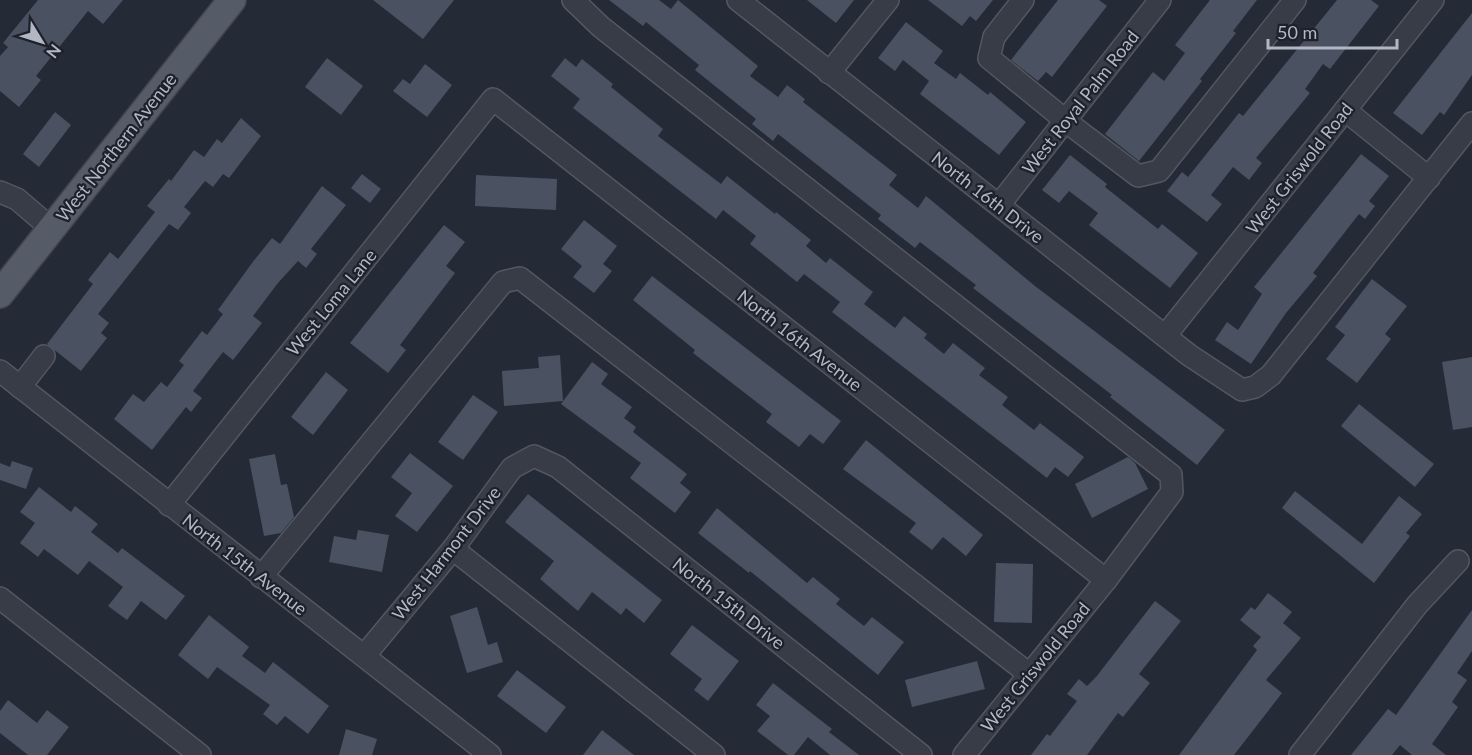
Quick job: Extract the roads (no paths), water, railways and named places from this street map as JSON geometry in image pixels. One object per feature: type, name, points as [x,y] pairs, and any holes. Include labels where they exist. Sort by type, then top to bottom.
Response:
[{"type":"main road","name":"West Northern Avenue","points":[[0,294],[116,143],[232,0]]},
{"type":"street","name":"West Griswold Road","points":[[573,0],[601,27],[1171,475],[1172,492],[1106,580],[964,755]]},
{"type":"street","name":"North 16th Drive","points":[[738,0],[1165,336],[1242,390],[1255,387],[1271,375],[1429,178]]},
{"type":"street","points":[[829,72],[888,0]]},
{"type":"street","points":[[1023,0],[994,37],[989,58],[1138,176],[1159,171],[1295,0]]},
{"type":"street","name":"West Royal Palm Road","points":[[999,205],[1160,0]]},
{"type":"street","name":"West Griswold Road","points":[[1165,336],[1432,0]]},
{"type":"street","name":"North 16th Avenue","points":[[493,99],[1106,580]]},
{"type":"street","name":"West Loma Lane","points":[[169,505],[493,99]]},
{"type":"street","points":[[1345,110],[1429,178],[1472,123]]},
{"type":"street","points":[[0,192],[17,199],[52,229]]},
{"type":"street","points":[[261,577],[503,282],[520,278],[1029,674]]},
{"type":"street","points":[[20,387],[44,356]]},
{"type":"street","name":"North 15th Avenue","points":[[0,371],[364,656],[480,752]]},
{"type":"street","name":"West Harmont Drive","points":[[364,656],[453,549],[512,468],[534,456]]},
{"type":"street","name":"North 15th Drive","points":[[534,456],[558,467],[921,755]]},
{"type":"street","points":[[453,549],[714,755]]},
{"type":"street","points":[[1300,755],[1417,605],[1458,561]]},
{"type":"street","points":[[0,598],[200,755]]}]
